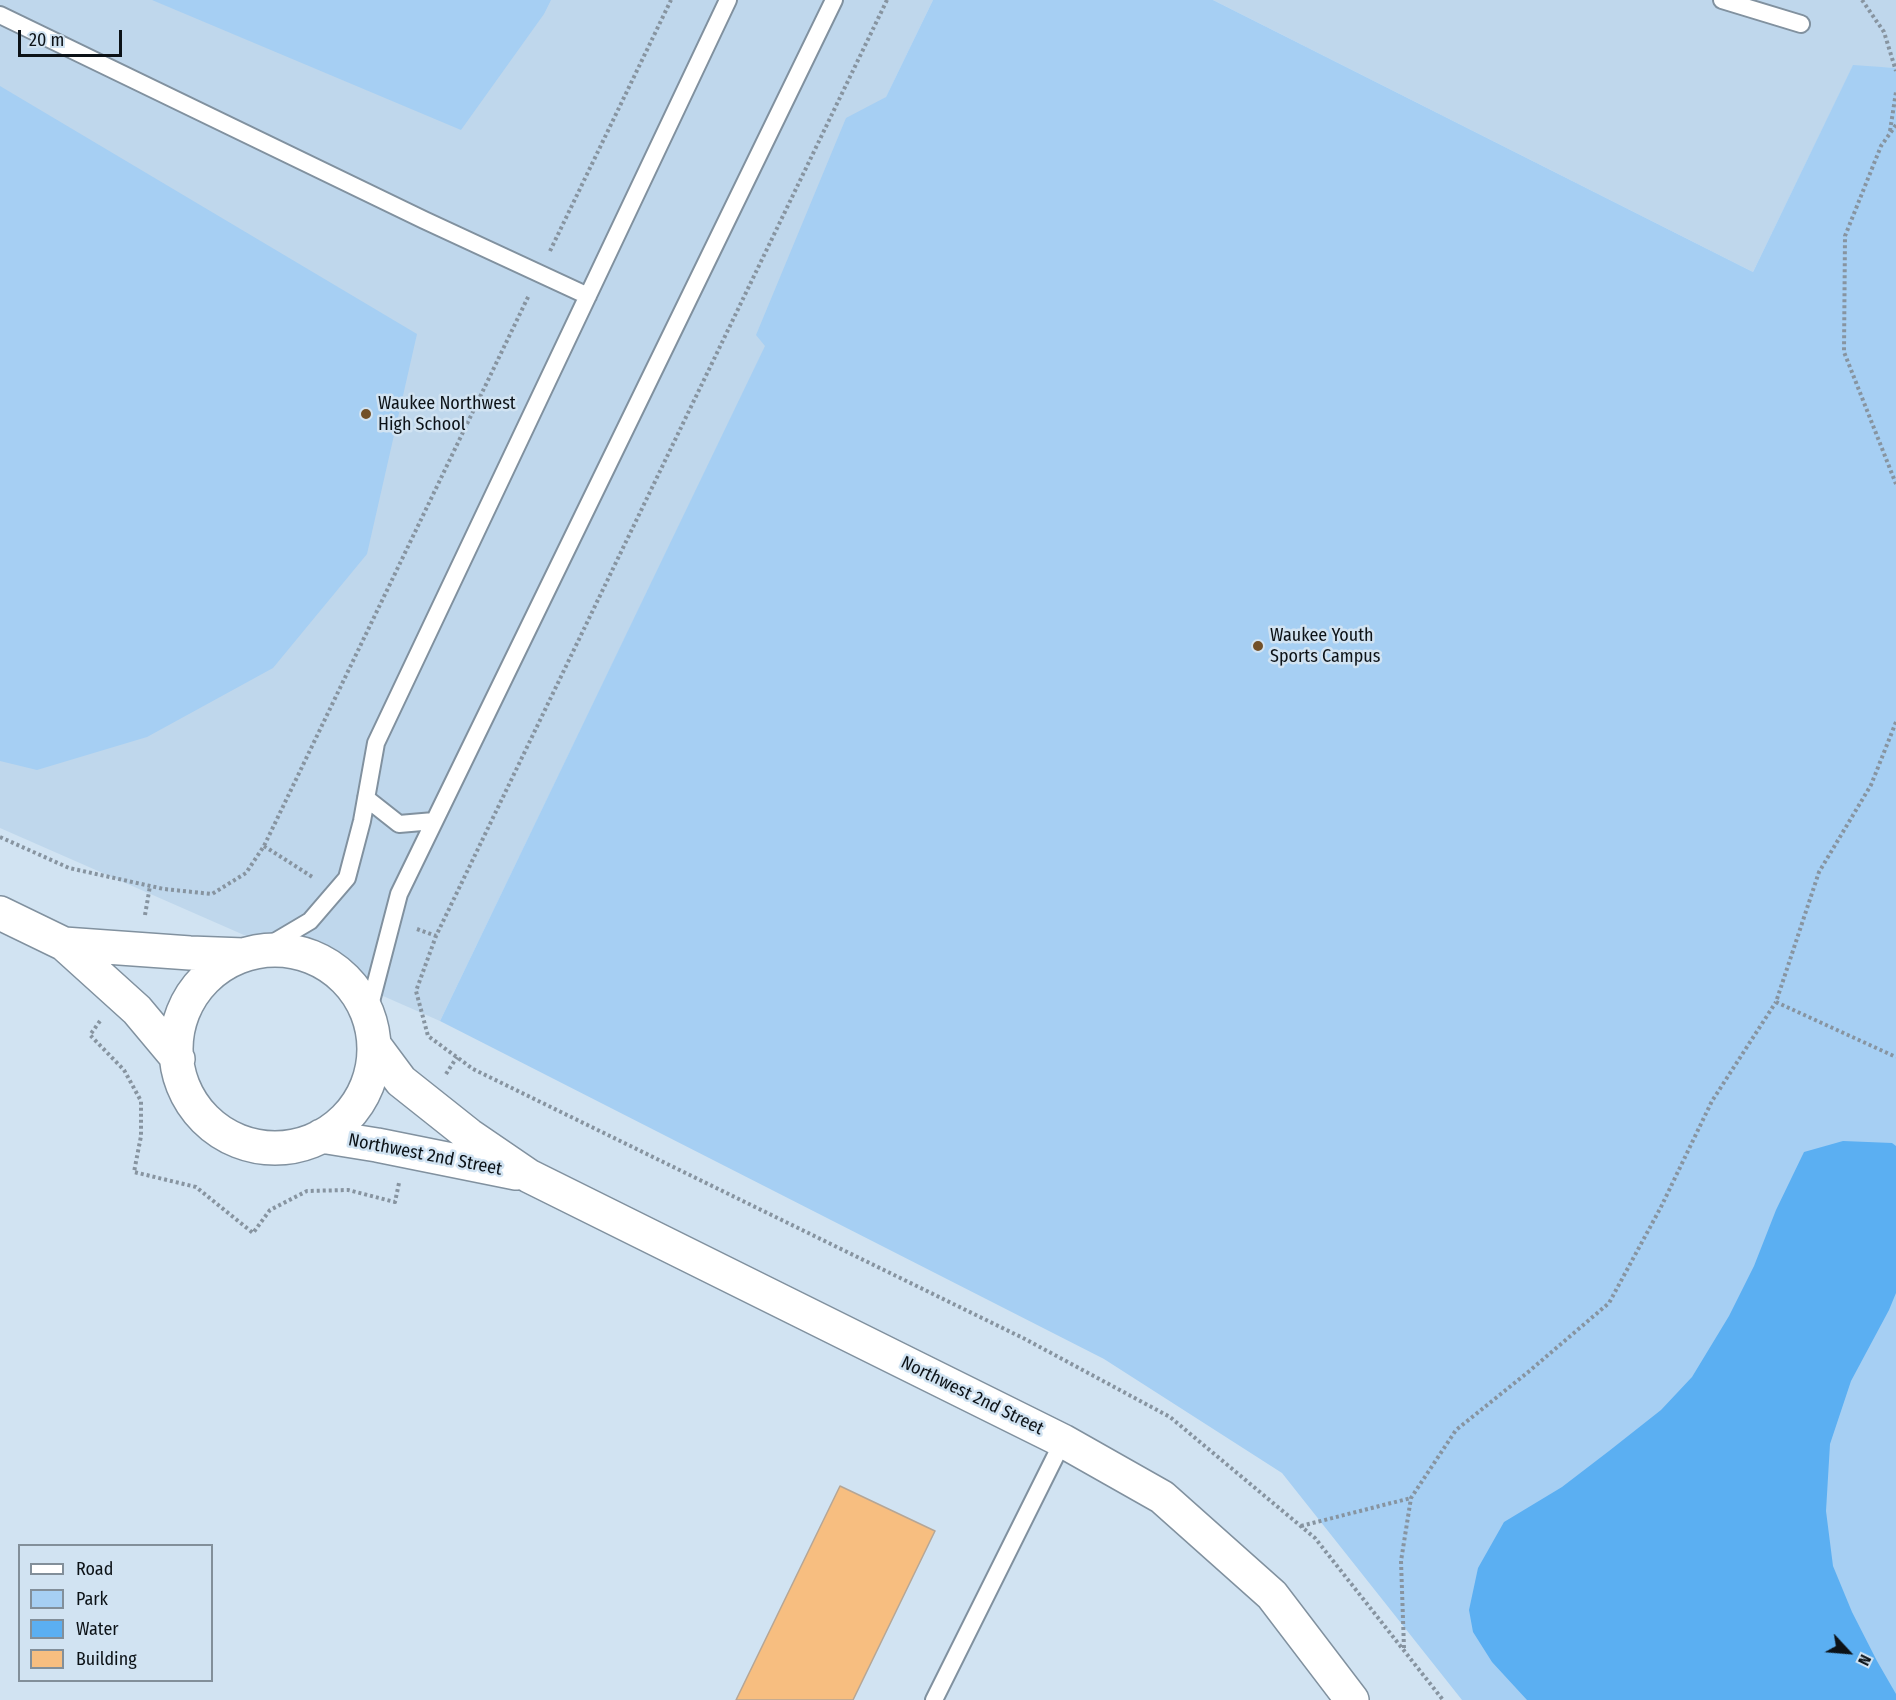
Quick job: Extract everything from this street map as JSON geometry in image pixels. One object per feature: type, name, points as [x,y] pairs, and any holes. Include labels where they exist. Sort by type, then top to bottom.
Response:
[{"type":"street","name":"Northwest 2nd Street","points":[[0,913],[64,944],[136,1010],[178,1059]]},
{"type":"street","name":"Northwest 2nd Street","points":[[64,944],[190,953],[295,951],[326,963],[351,984],[368,1013],[375,1046],[370,1079],[354,1108],[331,1131],[302,1144],[270,1148],[239,1141],[212,1125],[191,1100],[179,1071],[177,1038],[185,1007],[203,981],[230,960],[254,952]]},
{"type":"street","name":"Northwest 2nd Street","points":[[375,1046],[400,1081],[469,1135],[530,1176],[1064,1441],[1162,1497],[1272,1595],[1352,1700]]},
{"type":"street","name":"Northwest 2nd Street","points":[[321,1136],[530,1176]]},
{"type":"lane","points":[[254,952],[310,921],[347,878],[376,743],[728,0]]},
{"type":"lane","points":[[368,1013],[399,894],[834,0]]},
{"type":"lane","points":[[1722,0],[1801,24]]},
{"type":"lane","points":[[0,15],[424,220],[588,296]]},
{"type":"lane","points":[[366,798],[399,824],[434,821]]},
{"type":"lane","points":[[934,1700],[1064,1441]]},
{"type":"path","points":[[0,837],[69,868],[164,889],[212,894],[246,873],[264,846],[671,0]]},
{"type":"path","points":[[887,0],[436,936],[416,991],[428,1036],[473,1069],[1025,1339],[1170,1418],[1315,1538],[1443,1700]]},
{"type":"path","points":[[1862,0],[1884,32],[1896,71]]},
{"type":"path","points":[[1889,135],[1896,92]]},
{"type":"path","points":[[1896,125],[1881,146],[1845,236],[1844,352],[1896,484]]},
{"type":"path","points":[[1404,1649],[1401,1561],[1411,1498],[1456,1430],[1610,1303],[1661,1207],[1712,1101],[1776,1002],[1819,872],[1871,786],[1896,722]]},
{"type":"path","points":[[1776,1002],[1896,1057]]},
{"type":"path","points":[[90,1035],[124,1070],[141,1101],[141,1137],[134,1172],[196,1187],[253,1233],[270,1210],[307,1191],[348,1190],[395,1202]]},
{"type":"path","points":[[1300,1526],[1411,1498]]},
{"type":"shaded area","name":"Waukee Northwest High School","points":[[0,0],[933,0],[440,1021],[0,828]]},
{"type":"shaded area","points":[[1213,0],[1896,0],[1896,68],[1853,66],[1753,272]]},
{"type":"green space","points":[[152,0],[551,0],[544,14],[461,130]]},
{"type":"green space","name":"Waukee Youth Sports Campus","points":[[933,0],[1213,0],[1753,272],[1853,65],[1896,68],[1896,1700],[1462,1700],[1282,1473],[1104,1359],[440,1021],[765,346],[756,335],[846,118],[886,97]]},
{"type":"green space","points":[[0,86],[417,334],[367,554],[273,668],[147,737],[37,770],[0,761]]},
{"type":"water","points":[[1843,1141],[1892,1143],[1896,1146],[1896,1293],[1851,1381],[1830,1444],[1826,1511],[1833,1566],[1852,1612],[1896,1694],[1896,1700],[1527,1700],[1492,1662],[1473,1632],[1469,1610],[1478,1568],[1504,1522],[1562,1487],[1609,1451],[1661,1410],[1692,1377],[1729,1316],[1754,1266],[1776,1210],[1804,1152]]},
{"type":"building","points":[[840,1486],[935,1531],[853,1700],[736,1700]]},
{"type":"place","name":"Waukee Northwest High School","points":[[366,414]]},
{"type":"place","name":"Waukee Youth Sports Campus","points":[[1258,646]]}]
